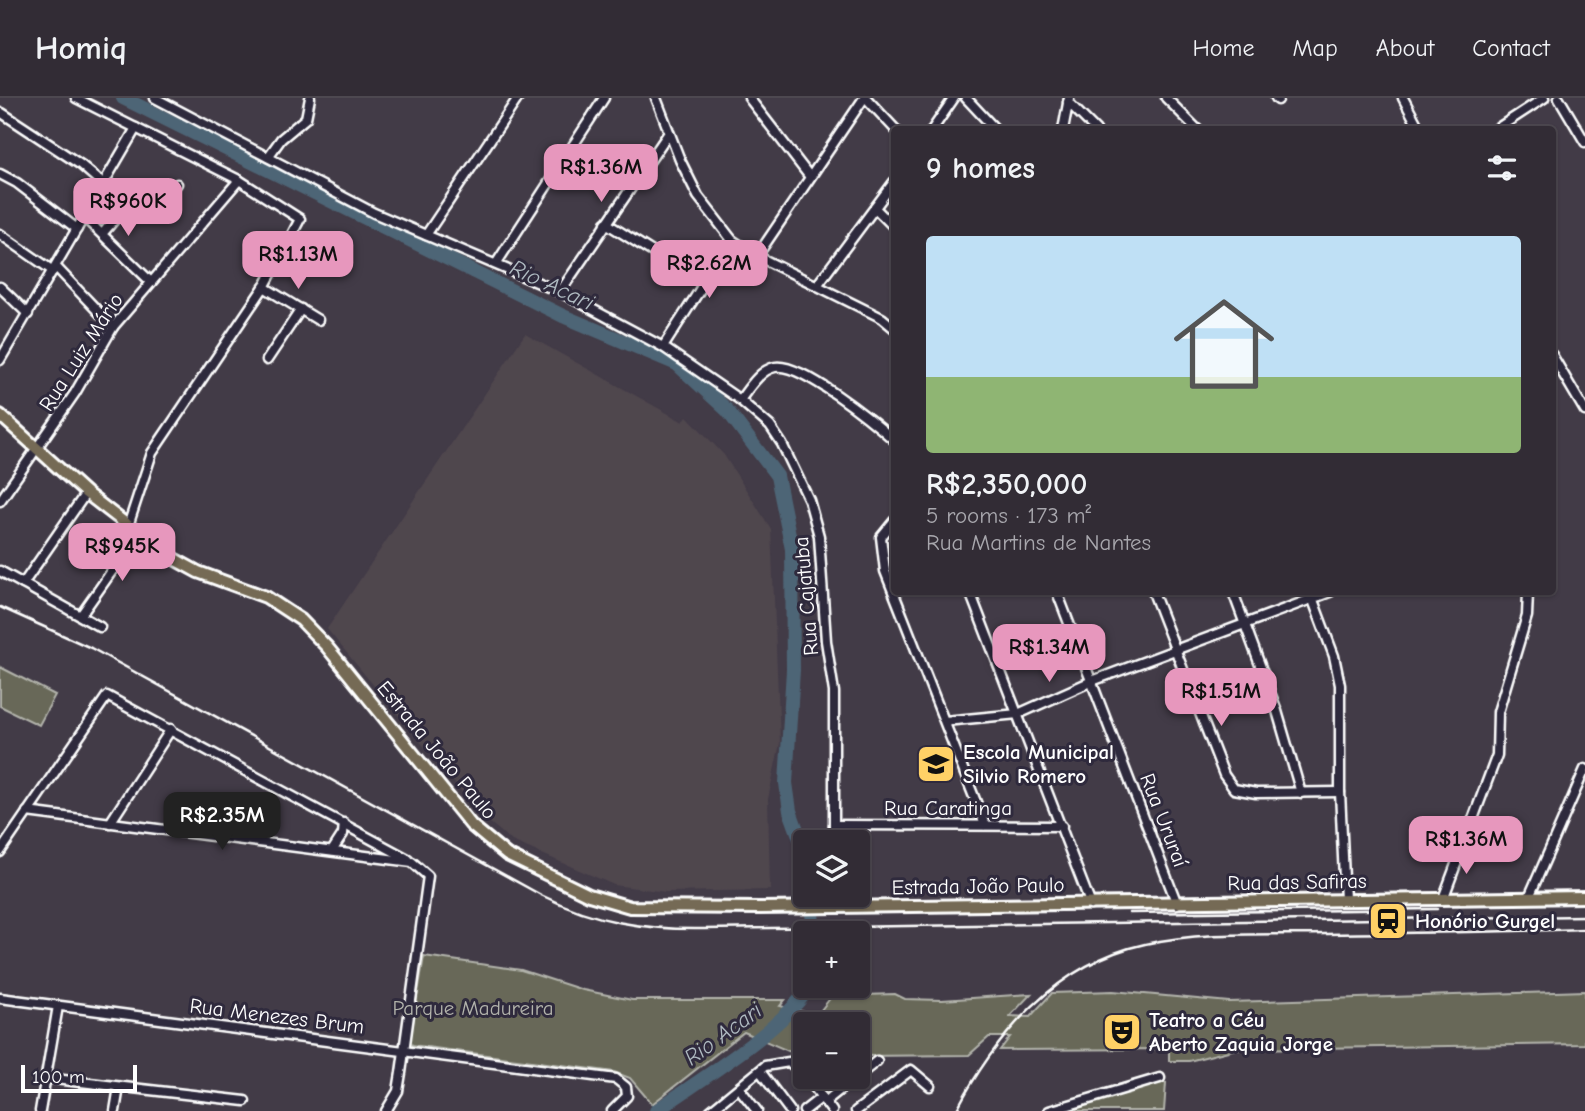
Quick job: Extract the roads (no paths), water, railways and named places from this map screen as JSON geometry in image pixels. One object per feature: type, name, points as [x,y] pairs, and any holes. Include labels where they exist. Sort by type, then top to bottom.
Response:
[{"type":"main road","name":"Estrada João Paulo","points":[[0,415],[86,493],[182,564],[266,597],[301,620],[327,647],[458,811],[507,855],[589,895],[629,907],[832,907]]},
{"type":"main road","name":"Rua das Safiras","points":[[1177,904],[1585,897]]},
{"type":"main road","name":"Estrada João Paulo","points":[[870,907],[1177,904]]},
{"type":"street","points":[[76,98],[239,180],[297,214],[299,222],[264,287],[152,453],[128,526]]},
{"type":"street","name":"Rua Cajatuba","points":[[155,98],[374,213],[560,292],[663,346],[740,400],[769,426],[782,444],[809,500],[819,536],[825,641],[834,692],[834,830]]},
{"type":"street","points":[[177,109],[184,98]]},
{"type":"street","points":[[268,156],[281,139],[306,118],[310,98]]},
{"type":"street","points":[[426,235],[518,98]]},
{"type":"street","points":[[496,264],[604,98]]},
{"type":"street","points":[[656,98],[668,134],[707,211],[732,240],[757,256],[883,318],[891,325]]},
{"type":"street","points":[[749,98],[810,177]]},
{"type":"street","points":[[757,256],[865,98],[892,126]]},
{"type":"street","points":[[935,126],[954,98]]},
{"type":"street","points":[[965,98],[992,126]]},
{"type":"street","points":[[1166,98],[1194,126]]},
{"type":"street","points":[[1403,98],[1418,126]]},
{"type":"street","points":[[1501,126],[1544,98]]},
{"type":"street","points":[[1559,98],[1585,142]]},
{"type":"street","points":[[1064,126],[1068,100]]},
{"type":"street","points":[[1068,100],[1092,126]]},
{"type":"street","points":[[2,113],[81,165],[103,184]]},
{"type":"street","points":[[0,360],[136,128]]},
{"type":"street","points":[[560,292],[668,134]]},
{"type":"street","points":[[0,174],[17,183],[77,229]]},
{"type":"street","name":"Rua Luiz Mário","points":[[0,501],[75,393],[113,327],[239,180]]},
{"type":"street","points":[[103,233],[139,191],[145,193],[150,190],[163,198],[177,184]]},
{"type":"street","points":[[818,284],[891,186]]},
{"type":"street","points":[[875,208],[891,224]]},
{"type":"street","points":[[84,217],[151,282]]},
{"type":"street","points":[[606,223],[702,284]]},
{"type":"street","points":[[0,234],[54,269],[113,327]]},
{"type":"street","points":[[663,346],[732,240]]},
{"type":"street","points":[[0,287],[28,314]]},
{"type":"street","points":[[264,287],[318,320]]},
{"type":"street","points":[[267,360],[301,309]]},
{"type":"street","points":[[1556,362],[1585,411]]},
{"type":"street","points":[[740,400],[767,371],[775,367],[792,369],[829,390],[891,438]]},
{"type":"street","points":[[23,584],[86,493]]},
{"type":"street","points":[[891,525],[881,537],[881,558],[891,583]]},
{"type":"street","points":[[81,615],[138,534]]},
{"type":"street","points":[[0,571],[100,626]]},
{"type":"street","points":[[896,595],[985,825]]},
{"type":"street","points":[[971,595],[1091,905]]},
{"type":"street","name":"Rua Ururaí","points":[[1058,595],[1177,904]]},
{"type":"street","points":[[1154,595],[1224,775],[1234,789],[1256,793],[1340,792]]},
{"type":"street","points":[[1234,595],[1289,747],[1301,793]]},
{"type":"street","points":[[945,721],[1018,713],[1311,595],[1334,656],[1340,685],[1340,792],[1345,900]]},
{"type":"street","points":[[1443,899],[1497,755],[1498,712],[1527,617],[1528,595]]},
{"type":"street","points":[[0,852],[107,696],[412,862],[428,876],[398,1091],[387,1111]]},
{"type":"street","points":[[110,823],[171,729]]},
{"type":"street","points":[[1529,897],[1585,769]]},
{"type":"street","points":[[27,812],[412,862]]},
{"type":"street","points":[[332,851],[343,834],[344,823]]},
{"type":"street","name":"Rua Caratinga","points":[[834,825],[1062,826]]},
{"type":"street","name":"Rua Menezes Brum","points":[[0,998],[616,1079],[627,1091],[625,1101],[612,1111]]},
{"type":"street","points":[[40,1111],[58,1006]]},
{"type":"street","points":[[870,1066],[877,1060]]},
{"type":"street","points":[[714,1110],[773,1063],[789,1062],[793,1065]]},
{"type":"street","points":[[856,1111],[911,1070],[930,1086]]},
{"type":"street","points":[[760,1071],[790,1111]]},
{"type":"street","points":[[46,1078],[245,1101]]},
{"type":"street","points":[[1049,1111],[1160,1078]]},
{"type":"street","points":[[115,1111],[119,1087]]},
{"type":"street","points":[[739,1088],[757,1111]]},
{"type":"street","points":[[817,1089],[832,1111]]},
{"type":"street","points":[[804,1111],[838,1089]]},
{"type":"waterway","name":"Rio Acari","points":[[123,98],[563,316],[677,364],[727,410],[777,476],[792,549],[793,670],[786,783],[790,811],[797,830]]},
{"type":"waterway","name":"Rio Acari","points":[[811,907],[813,921]]},
{"type":"waterway","name":"Rio Acari","points":[[656,1111],[762,1036],[801,998]]},
{"type":"railway","points":[[0,607],[91,648],[541,895],[600,918],[640,926],[704,929],[1585,916]]},
{"type":"railway","points":[[1129,913],[1437,909]]},
{"type":"railway","points":[[956,1111],[990,1056],[1032,1006],[1084,967],[1145,944],[1189,937],[1234,935],[1585,929]]},
{"type":"place","name":"Escola Municipal Silvio Romero","points":[[936,764]]},
{"type":"place","name":"Honório Gurgel","points":[[1388,921]]},
{"type":"place","name":"Teatro a Céu Aberto Zaquia Jorge","points":[[1122,1032]]},
{"type":"park label","name":"Parque Madureira","points":[[473,1008]]}]
